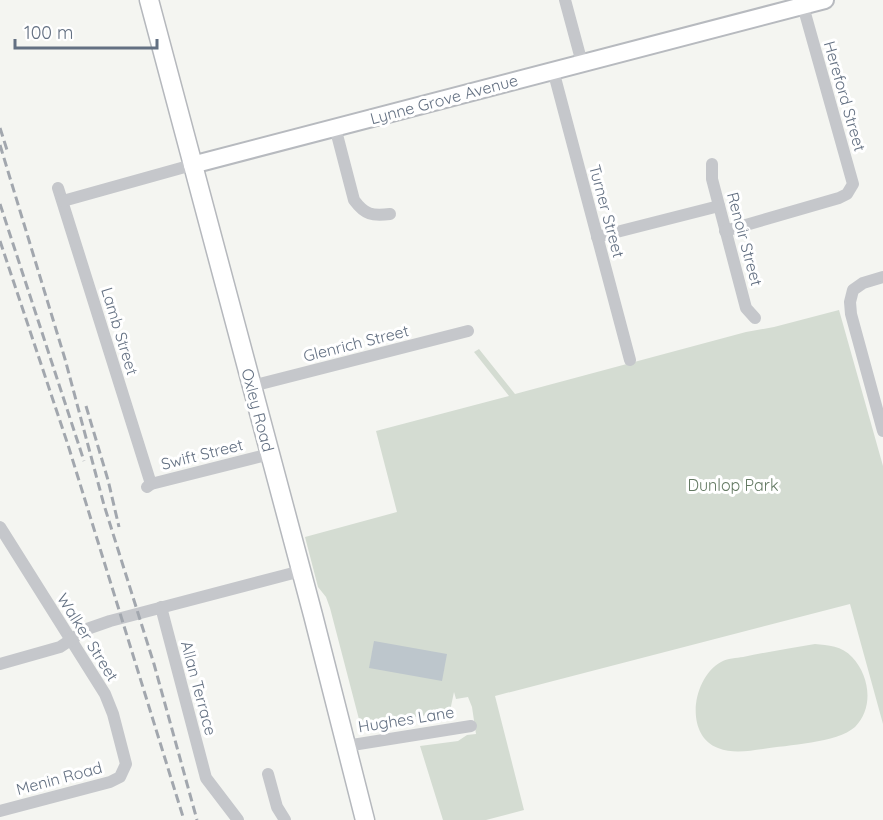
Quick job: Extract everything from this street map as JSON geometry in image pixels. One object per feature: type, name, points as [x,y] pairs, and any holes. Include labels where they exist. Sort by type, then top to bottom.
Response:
[{"type":"main road","name":"Oxley Road","points":[[149,0],[365,820]]},
{"type":"street","points":[[565,0],[582,63]]},
{"type":"street","name":"Lynne Grove Avenue","points":[[63,201],[335,127],[825,0]]},
{"type":"street","name":"Hereford Street","points":[[725,231],[839,198],[847,194],[853,184],[802,6]]},
{"type":"street","name":"Turner Street","points":[[553,70],[630,360]]},
{"type":"street","points":[[335,127],[354,200],[361,209],[374,216],[390,214]]},
{"type":"street","name":"Renoir Street","points":[[712,164],[712,179],[725,231],[746,308],[754,318]]},
{"type":"street","name":"Lamb Street","points":[[58,188],[148,486]]},
{"type":"street","points":[[597,237],[719,206]]},
{"type":"street","points":[[883,277],[863,283],[853,290],[850,302],[851,314],[883,431]]},
{"type":"street","name":"Glenrich Street","points":[[252,386],[468,331]]},
{"type":"street","name":"Swift Street","points":[[148,486],[270,454]]},
{"type":"street","name":"Walker Street","points":[[0,527],[105,694],[113,714],[126,764],[123,773]]},
{"type":"street","points":[[0,664],[60,647],[87,629],[161,607],[301,571]]},
{"type":"street","name":"Allan Terrace","points":[[161,607],[206,777],[238,820]]},
{"type":"street","name":"Hughes Lane","points":[[346,746],[471,726]]},
{"type":"street","name":"Menin Road","points":[[0,811],[110,782],[123,773]]},
{"type":"street","points":[[268,774],[277,807],[285,820]]},
{"type":"green space","name":"Dunlop Park","points":[[839,310],[883,466],[883,724],[850,604],[495,696],[524,810],[486,820],[443,820],[420,746],[458,741],[467,735],[476,734],[468,697],[456,699],[454,692],[450,711],[361,727],[330,608],[326,597],[318,587],[305,537],[397,512],[376,431],[509,396],[474,352],[479,349],[515,394],[746,332]]},
{"type":"green space","points":[[815,644],[844,650],[863,673],[867,702],[865,711],[855,727],[836,737],[824,740],[746,751],[724,750],[707,741],[696,719],[696,706],[698,693],[711,670],[729,659]]},
{"type":"shaded area","points":[[374,641],[447,654],[442,681],[369,668]]},
{"type":"railway","points":[[0,128],[8,153]]},
{"type":"railway","points":[[0,145],[65,359],[104,505],[154,664],[197,820]]},
{"type":"railway","points":[[0,204],[84,461]]},
{"type":"railway","points":[[0,241],[68,445],[184,820]]},
{"type":"railway","points":[[86,406],[119,527]]}]
